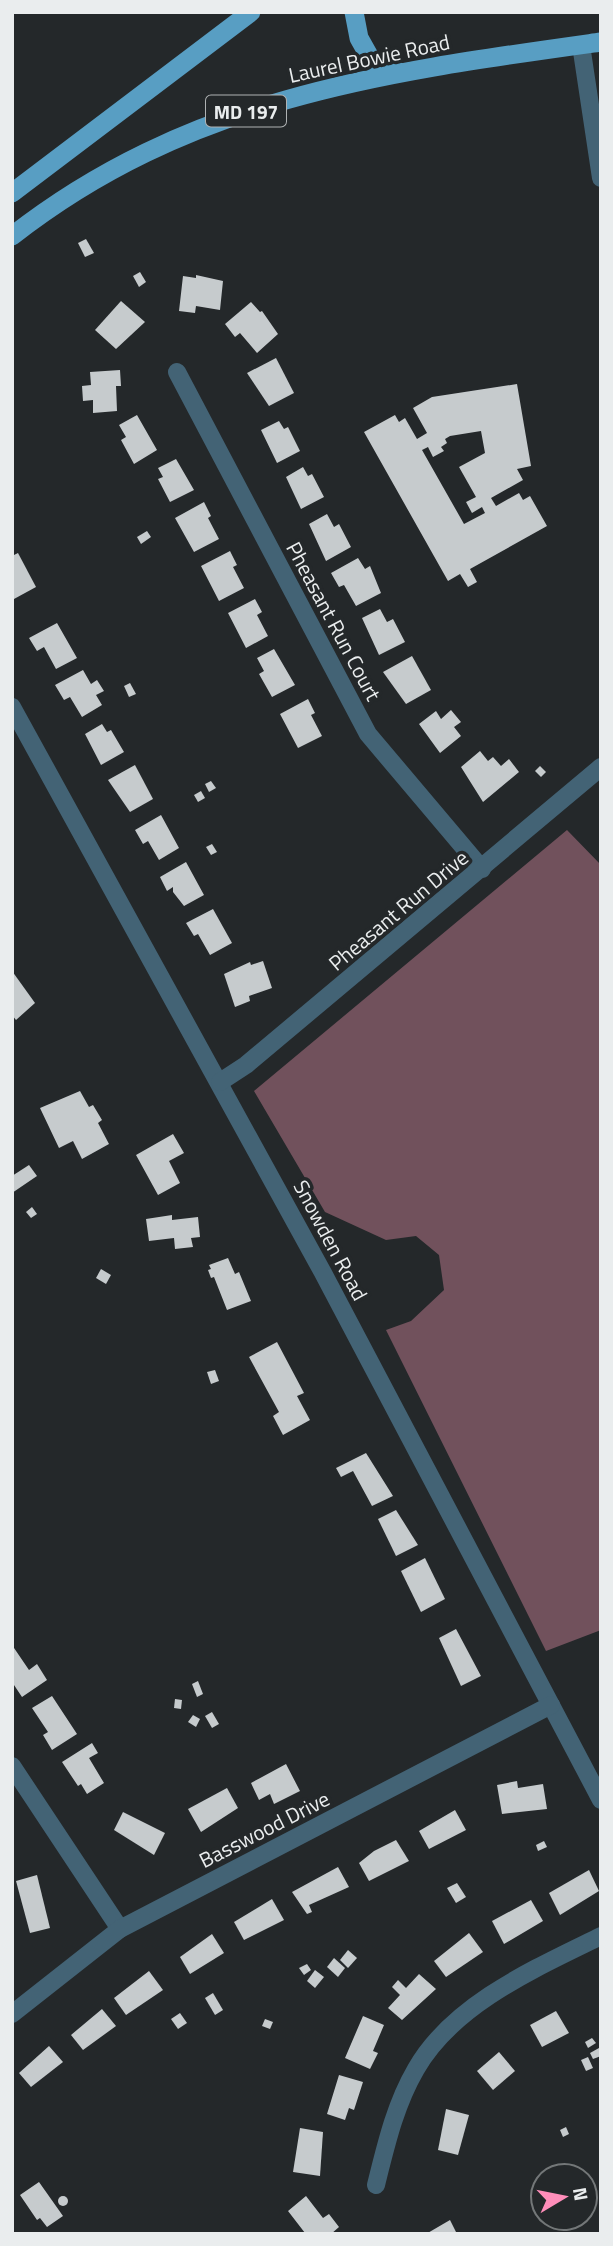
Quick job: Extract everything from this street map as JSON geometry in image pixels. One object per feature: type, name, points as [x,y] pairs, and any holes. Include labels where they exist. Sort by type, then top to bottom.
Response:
[{"type":"main road","points":[[12,193],[251,12]]},
{"type":"main road","points":[[354,12],[359,38],[373,63],[399,72]]},
{"type":"main road","name":"Laurel Bowie Road","points":[[12,236],[95,180],[208,125],[296,95],[399,72],[601,43]]},
{"type":"street","points":[[581,45],[601,178]]},
{"type":"street","name":"Pheasant Run Court","points":[[177,372],[368,734],[482,869]]},
{"type":"street","name":"Snowden Road","points":[[12,707],[220,1082],[601,1800]]},
{"type":"street","name":"Pheasant Run Drive","points":[[220,1082],[246,1065],[601,767]]},
{"type":"street","name":"Basswood Drive","points":[[12,2014],[120,1929],[551,1705]]},
{"type":"street","points":[[12,1766],[120,1929]]},
{"type":"street","points":[[376,2185],[391,2123],[416,2068],[437,2042],[470,2010],[507,1986],[601,1936]]},
{"type":"shaded area","points":[[567,830],[601,865],[601,1630],[546,1651],[386,1330],[411,1321],[444,1290],[439,1255],[416,1236],[386,1240],[325,1212],[254,1091]]},
{"type":"building","points":[[86,239],[94,253],[85,257],[78,243]]},
{"type":"building","points":[[140,272],[146,282],[139,287],[133,276]]},
{"type":"building","points":[[196,275],[223,281],[220,310],[196,306],[195,313],[179,311],[183,276],[196,278]]},
{"type":"building","points":[[121,301],[145,322],[116,349],[95,330]]},
{"type":"building","points":[[251,302],[262,311],[278,334],[257,353],[240,333],[235,337],[225,324]]},
{"type":"building","points":[[276,358],[294,393],[269,406],[247,373]]},
{"type":"building","points":[[120,370],[121,386],[116,386],[117,411],[93,413],[93,400],[83,401],[82,386],[91,385],[90,372]]},
{"type":"building","points":[[517,384],[531,466],[517,469],[523,480],[491,498],[496,506],[519,493],[523,500],[530,496],[547,526],[470,569],[477,582],[468,587],[460,574],[448,581],[364,432],[395,415],[399,422],[405,418],[417,439],[427,433],[413,408],[432,397]],"holes":[[[481,431],[485,453],[459,467],[476,497],[466,502],[472,513],[482,507],[485,513],[464,524],[422,450],[428,447],[433,457],[444,451],[441,447],[447,443],[445,439],[450,436]]]},
{"type":"building","points":[[137,415],[157,450],[134,464],[121,440],[126,437],[119,425]]},
{"type":"building","points":[[279,421],[284,429],[288,427],[300,451],[277,463],[261,430]]},
{"type":"building","points":[[176,459],[194,490],[170,502],[158,479],[163,477],[158,468]]},
{"type":"building","points":[[303,467],[308,476],[312,474],[324,497],[301,509],[286,477]]},
{"type":"building","points":[[204,502],[211,516],[208,518],[219,539],[194,552],[175,518]]},
{"type":"building","points":[[327,514],[334,527],[339,524],[351,547],[326,561],[309,524]]},
{"type":"building","points":[[147,531],[151,537],[141,544],[137,537]]},
{"type":"building","points":[[230,551],[237,565],[233,567],[244,588],[219,601],[201,566]]},
{"type":"building","points":[[18,553],[36,587],[14,599],[12,556]]},
{"type":"building","points":[[358,558],[365,569],[370,566],[381,593],[356,606],[344,585],[339,587],[331,573]]},
{"type":"building","points":[[255,599],[262,612],[257,615],[268,636],[246,648],[228,613]]},
{"type":"building","points":[[380,609],[387,622],[393,619],[405,642],[379,655],[362,618]]},
{"type":"building","points":[[57,623],[77,658],[56,669],[44,647],[37,651],[29,638]]},
{"type":"building","points":[[274,649],[295,685],[272,697],[259,674],[264,671],[257,658]]},
{"type":"building","points":[[412,656],[431,690],[406,704],[383,672]]},
{"type":"building","points":[[83,670],[91,684],[97,680],[104,691],[96,695],[102,705],[82,717],[70,697],[64,700],[55,685]]},
{"type":"building","points":[[130,683],[136,694],[129,697],[124,686]]},
{"type":"building","points":[[308,699],[315,713],[311,715],[322,736],[298,748],[280,714]]},
{"type":"building","points":[[451,710],[461,722],[454,727],[461,736],[440,753],[419,724],[436,711],[441,719]]},
{"type":"building","points":[[102,724],[107,732],[111,730],[124,752],[101,765],[85,734]]},
{"type":"building","points":[[480,751],[488,761],[493,757],[501,766],[509,759],[519,772],[483,802],[461,767]]},
{"type":"building","points":[[135,765],[153,799],[130,812],[108,780]]},
{"type":"building","points":[[540,766],[546,772],[541,777],[535,771]]},
{"type":"building","points":[[211,781],[216,788],[209,792],[205,784]]},
{"type":"building","points":[[201,791],[205,798],[198,802],[194,795]]},
{"type":"building","points":[[161,815],[179,848],[159,860],[148,841],[143,844],[135,830]]},
{"type":"building","points":[[212,844],[217,852],[211,855],[206,847]]},
{"type":"building","points":[[186,862],[204,895],[184,906],[173,892],[173,887],[167,891],[160,877]]},
{"type":"building","points":[[213,909],[232,943],[210,955],[198,934],[194,936],[186,923]]},
{"type":"building","points":[[263,961],[272,988],[249,996],[250,1001],[235,1007],[224,974],[250,962],[251,965]]},
{"type":"building","points":[[12,971],[35,1003],[16,1020],[12,1015]]},
{"type":"building","points":[[80,1091],[89,1107],[93,1105],[102,1120],[98,1123],[109,1144],[82,1159],[73,1141],[59,1148],[40,1108]]},
{"type":"building","points":[[173,1134],[184,1153],[169,1161],[180,1183],[158,1195],[136,1155]]},
{"type":"building","points":[[29,1165],[37,1176],[12,1193],[12,1176]]},
{"type":"building","points":[[32,1207],[37,1214],[31,1218],[26,1212]]},
{"type":"building","points":[[172,1215],[172,1220],[198,1217],[200,1237],[191,1238],[193,1247],[175,1249],[174,1238],[149,1241],[146,1219]]},
{"type":"building","points":[[228,1258],[235,1274],[239,1272],[251,1301],[227,1310],[214,1277],[211,1278],[208,1270],[211,1269],[209,1265]]},
{"type":"building","points":[[101,1269],[111,1275],[106,1284],[96,1278]]},
{"type":"building","points":[[277,1342],[304,1393],[297,1396],[310,1420],[283,1435],[273,1416],[279,1412],[249,1357]]},
{"type":"building","points":[[215,1370],[219,1381],[211,1384],[207,1372]]},
{"type":"building","points":[[366,1453],[393,1496],[372,1506],[353,1471],[341,1477],[336,1468]]},
{"type":"building","points":[[396,1510],[418,1545],[396,1556],[378,1519]]},
{"type":"building","points":[[425,1558],[445,1599],[421,1612],[401,1571]]},
{"type":"building","points":[[456,1629],[481,1676],[461,1686],[439,1638]]},
{"type":"building","points":[[12,1645],[29,1670],[37,1664],[47,1680],[22,1697],[12,1682]]},
{"type":"building","points":[[198,1681],[203,1694],[197,1697],[192,1684]]},
{"type":"building","points":[[52,1696],[77,1734],[52,1750],[43,1735],[48,1732],[32,1708]]},
{"type":"building","points":[[175,1699],[182,1700],[181,1709],[174,1708]]},
{"type":"building","points":[[212,1712],[219,1724],[212,1728],[205,1716]]},
{"type":"building","points":[[193,1715],[200,1719],[196,1727],[188,1722]]},
{"type":"building","points":[[92,1743],[98,1753],[89,1758],[104,1783],[87,1794],[81,1784],[78,1786],[62,1762]]},
{"type":"building","points":[[286,1764],[300,1791],[274,1804],[270,1794],[259,1800],[251,1783]]},
{"type":"building","points":[[517,1781],[518,1788],[543,1784],[547,1809],[502,1814],[497,1785]]},
{"type":"building","points":[[227,1788],[238,1808],[201,1832],[188,1809]]},
{"type":"building","points":[[455,1810],[466,1830],[429,1849],[419,1831]]},
{"type":"building","points":[[123,1812],[165,1833],[154,1855],[114,1830]]},
{"type":"building","points":[[396,1840],[409,1861],[369,1881],[359,1863],[374,1851]]},
{"type":"building","points":[[544,1841],[547,1847],[538,1851],[536,1845]]},
{"type":"building","points":[[338,1867],[349,1887],[309,1905],[312,1912],[307,1914],[292,1892]]},
{"type":"building","points":[[589,1870],[599,1891],[560,1915],[549,1893]]},
{"type":"building","points":[[37,1875],[50,1928],[30,1933],[16,1881]]},
{"type":"building","points":[[457,1883],[466,1897],[456,1903],[447,1888]]},
{"type":"building","points":[[272,1899],[284,1920],[244,1940],[234,1922]]},
{"type":"building","points":[[531,1900],[543,1921],[504,1944],[492,1921]]},
{"type":"building","points":[[469,1933],[483,1952],[446,1977],[434,1961]]},
{"type":"building","points":[[212,1934],[224,1953],[190,1974],[180,1957]]},
{"type":"building","points":[[348,1950],[357,1958],[348,1968],[340,1960]]},
{"type":"building","points":[[334,1958],[345,1968],[338,1977],[327,1967]]},
{"type":"building","points":[[307,1964],[311,1970],[304,1975],[299,1968]]},
{"type":"building","points":[[315,1970],[324,1977],[315,1988],[307,1981]]},
{"type":"building","points":[[149,1971],[163,1990],[126,2015],[114,1998]]},
{"type":"building","points":[[419,1974],[436,1989],[402,2020],[388,2008],[400,1995],[392,1987],[398,1980],[406,1988]]},
{"type":"building","points":[[213,1993],[223,2010],[215,2015],[205,1998]]},
{"type":"building","points":[[102,2009],[116,2026],[83,2050],[71,2035]]},
{"type":"building","points":[[556,2011],[569,2033],[542,2047],[530,2025]]},
{"type":"building","points":[[180,2013],[187,2023],[178,2029],[171,2019]]},
{"type":"building","points":[[363,2016],[384,2025],[373,2051],[378,2053],[370,2069],[345,2058]]},
{"type":"building","points":[[265,2019],[273,2022],[270,2029],[262,2026]]},
{"type":"building","points":[[592,2038],[596,2043],[588,2048],[585,2042]]},
{"type":"building","points":[[49,2046],[63,2062],[31,2087],[19,2073]]},
{"type":"building","points":[[599,2048],[601,2056],[593,2059],[590,2053]]},
{"type":"building","points":[[499,2052],[515,2071],[493,2090],[477,2071]]},
{"type":"building","points":[[588,2057],[593,2068],[586,2071],[581,2060]]},
{"type":"building","points":[[339,2075],[363,2082],[354,2110],[349,2108],[345,2120],[327,2114]]},
{"type":"building","points":[[446,2109],[469,2115],[458,2155],[438,2150]]},
{"type":"building","points":[[566,2127],[569,2134],[563,2137],[560,2130]]},
{"type":"building","points":[[300,2128],[323,2132],[320,2176],[293,2172]]},
{"type":"building","points":[[39,2182],[63,2216],[47,2227],[40,2218],[37,2220],[20,2195]]},
{"type":"building","points":[[63,2196],[68,2201],[63,2206],[58,2201]]},
{"type":"building","points":[[306,2196],[323,2218],[329,2214],[339,2227],[331,2234],[305,2233],[288,2211]]},
{"type":"building","points":[[450,2220],[457,2234],[426,2234]]}]
